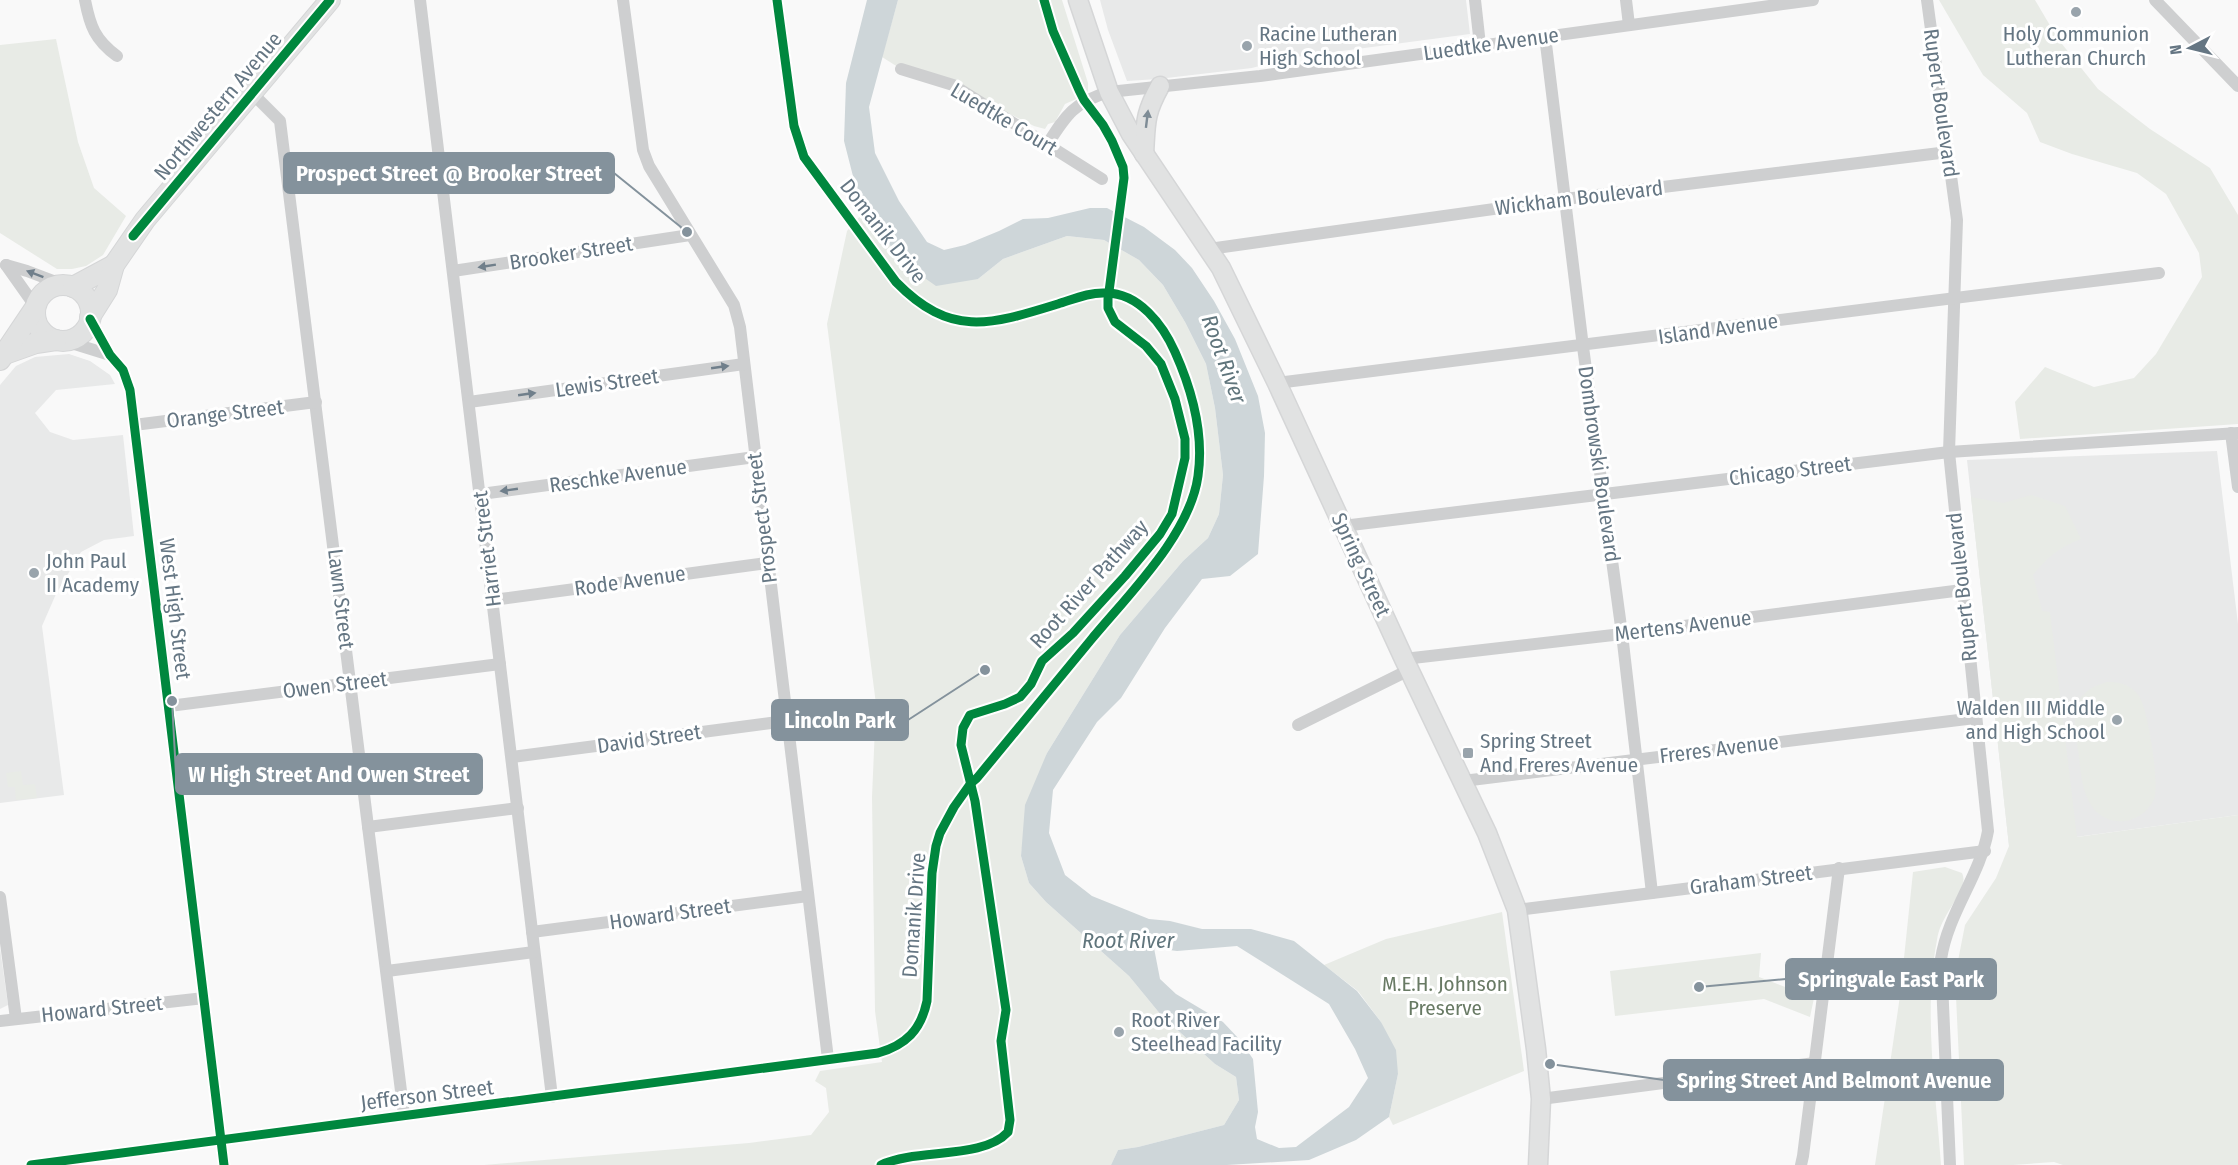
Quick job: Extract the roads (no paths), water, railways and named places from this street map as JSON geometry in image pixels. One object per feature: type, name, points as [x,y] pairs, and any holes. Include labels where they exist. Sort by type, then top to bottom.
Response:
[{"type":"main road","name":"Northwestern Avenue","points":[[90,318],[107,290],[114,265],[145,220],[330,0]]},
{"type":"main road","name":"Spring Street","points":[[1078,0],[1109,92],[1144,154],[1221,268],[1278,383],[1407,665],[1487,832],[1517,910],[1541,1099],[1538,1165]]},
{"type":"main road","points":[[1144,154],[1145,119],[1148,108],[1160,86]]},
{"type":"main road","name":"Northwestern Avenue","points":[[68,286],[114,265]]},
{"type":"main road","points":[[68,286],[87,298],[90,318],[82,333],[60,341],[36,343],[2,357],[40,296],[47,290],[68,286]]},
{"type":"main road","points":[[35,307],[36,322],[40,330],[47,336],[60,341]]},
{"type":"street","points":[[85,0],[89,19],[101,44],[117,56]]},
{"type":"street","name":"Harriet Street","points":[[420,0],[552,1097]]},
{"type":"street","name":"Prospect Street","points":[[623,0],[643,150],[649,166],[734,305],[740,327],[828,1059]]},
{"type":"street","name":"Domanik Drive","points":[[777,0],[794,126],[804,157],[896,282],[921,306],[937,314],[980,323],[1004,320],[1087,295],[1108,292],[1132,300],[1152,316],[1166,334],[1188,387],[1196,417],[1200,447],[1198,477],[1192,500],[1180,528],[1139,582],[971,783],[945,821],[934,859],[927,1001],[917,1030],[901,1044],[890,1049],[828,1059]]},
{"type":"street","points":[[1474,0],[1480,45]]},
{"type":"street","points":[[1626,0],[1629,25]]},
{"type":"street","name":"Luedtke Avenue","points":[[1047,145],[1065,115],[1073,108],[1092,96],[1109,92],[1260,76],[1813,0]]},
{"type":"street","name":"Rupert Boulevard","points":[[1927,0],[1957,219],[1949,452],[1975,718],[1989,831],[1985,851],[1948,928],[1941,958],[1950,1165]]},
{"type":"street","points":[[2156,0],[2238,86]]},
{"type":"street","name":"Dombrowski Boulevard","points":[[1545,36],[1583,347],[1622,634],[1652,892]]},
{"type":"street","name":"Luedtke Court","points":[[901,69],[953,85],[1102,179]]},
{"type":"street","name":"Lawn Street","points":[[253,94],[280,121],[404,1115]]},
{"type":"street","name":"Wickham Boulevard","points":[[1209,249],[1565,199],[1948,152]]},
{"type":"street","name":"Brooker Street","points":[[453,271],[690,235]]},
{"type":"street","points":[[3,263],[68,286]]},
{"type":"street","points":[[3,263],[35,307]]},
{"type":"street","name":"Island Avenue","points":[[1278,383],[1583,347],[2159,273]]},
{"type":"street","name":"West High Street","points":[[90,318],[110,355],[123,370],[130,390],[224,1165]]},
{"type":"street","points":[[60,341],[110,355]]},
{"type":"street","name":"Lewis Street","points":[[470,402],[744,364]]},
{"type":"street","name":"Orange Street","points":[[134,425],[316,402]]},
{"type":"street","points":[[2235,433],[2238,487]]},
{"type":"street","name":"Chicago Street","points":[[1343,526],[1949,452],[2235,433]]},
{"type":"street","name":"Reschke Avenue","points":[[481,494],[755,457]]},
{"type":"street","name":"Rode Avenue","points":[[493,600],[767,563]]},
{"type":"street","name":"Mertens Avenue","points":[[1298,725],[1407,665],[1622,634],[1962,590]]},
{"type":"street","name":"Owen Street","points":[[169,706],[500,664]]},
{"type":"street","name":"Freres Avenue","points":[[1463,781],[1975,718]]},
{"type":"street","name":"David Street","points":[[512,757],[786,721]]},
{"type":"street","points":[[368,827],[518,808]]},
{"type":"street","name":"Graham Street","points":[[1517,910],[1985,851]]},
{"type":"street","points":[[1800,1165],[1839,868]]},
{"type":"street","name":"Howard Street","points":[[532,932],[808,896]]},
{"type":"street","points":[[0,897],[16,1019]]},
{"type":"street","points":[[387,971],[534,952]]},
{"type":"street","name":"Howard Street","points":[[0,1021],[204,998]]},
{"type":"street","name":"Jefferson Street","points":[[31,1165],[828,1059]]},
{"type":"street","points":[[1541,1099],[1815,1063]]},
{"type":"water","name":"Root River","points":[[867,0],[898,0],[869,107],[875,153],[899,201],[927,242],[944,250],[965,245],[1023,219],[1048,218],[1090,208],[1107,208],[1144,227],[1175,250],[1192,268],[1235,339],[1258,396],[1265,433],[1258,554],[1230,576],[1202,579],[1165,628],[1121,698],[1097,722],[1053,790],[1049,833],[1065,875],[1092,896],[1149,919],[1170,921],[1202,929],[1251,929],[1294,941],[1357,991],[1381,1022],[1396,1050],[1398,1074],[1389,1117],[1356,1140],[1309,1160],[1227,1165],[1111,1165],[1118,1150],[1224,1125],[1239,1100],[1236,1077],[1215,1064],[1161,1015],[1129,976],[1046,902],[1029,883],[1021,856],[1025,805],[1047,753],[1120,635],[1183,561],[1208,538],[1219,514],[1223,475],[1215,408],[1206,364],[1163,285],[1139,260],[1104,240],[1067,236],[1003,259],[978,279],[936,286],[898,259],[855,184],[844,141],[846,83]],"holes":[[[1237,946],[1329,1004],[1355,1049],[1368,1078],[1349,1107],[1296,1147],[1279,1148],[1257,1139],[1255,1127],[1258,1112],[1253,1059],[1240,1040],[1223,1022],[1176,994],[1160,979],[1154,948],[1177,951]]]},
{"type":"place","name":"Holy Communion Lutheran Church","points":[[2076,12]]},
{"type":"place","name":"Racine Lutheran High School","points":[[1247,46]]},
{"type":"place","name":"Prospect Street @ Brooker Street","points":[[687,232]]},
{"type":"place","name":"John Paul II Academy","points":[[34,573]]},
{"type":"place","name":"Lincoln Park","points":[[985,670]]},
{"type":"place","name":"W High Street And Owen Street","points":[[172,701]]},
{"type":"place","name":"Walden III Middle and High School","points":[[2117,720]]},
{"type":"place","name":"Spring Street And Freres Avenue","points":[[1468,753]]},
{"type":"place","name":"Springvale East Park","points":[[1699,987]]},
{"type":"place","name":"Root River Steelhead Facility","points":[[1119,1032]]},
{"type":"place","name":"Spring Street And Belmont Avenue","points":[[1550,1064]]},
{"type":"park label","name":"M.E.H. Johnson Preserve","points":[[1445,996]]}]
